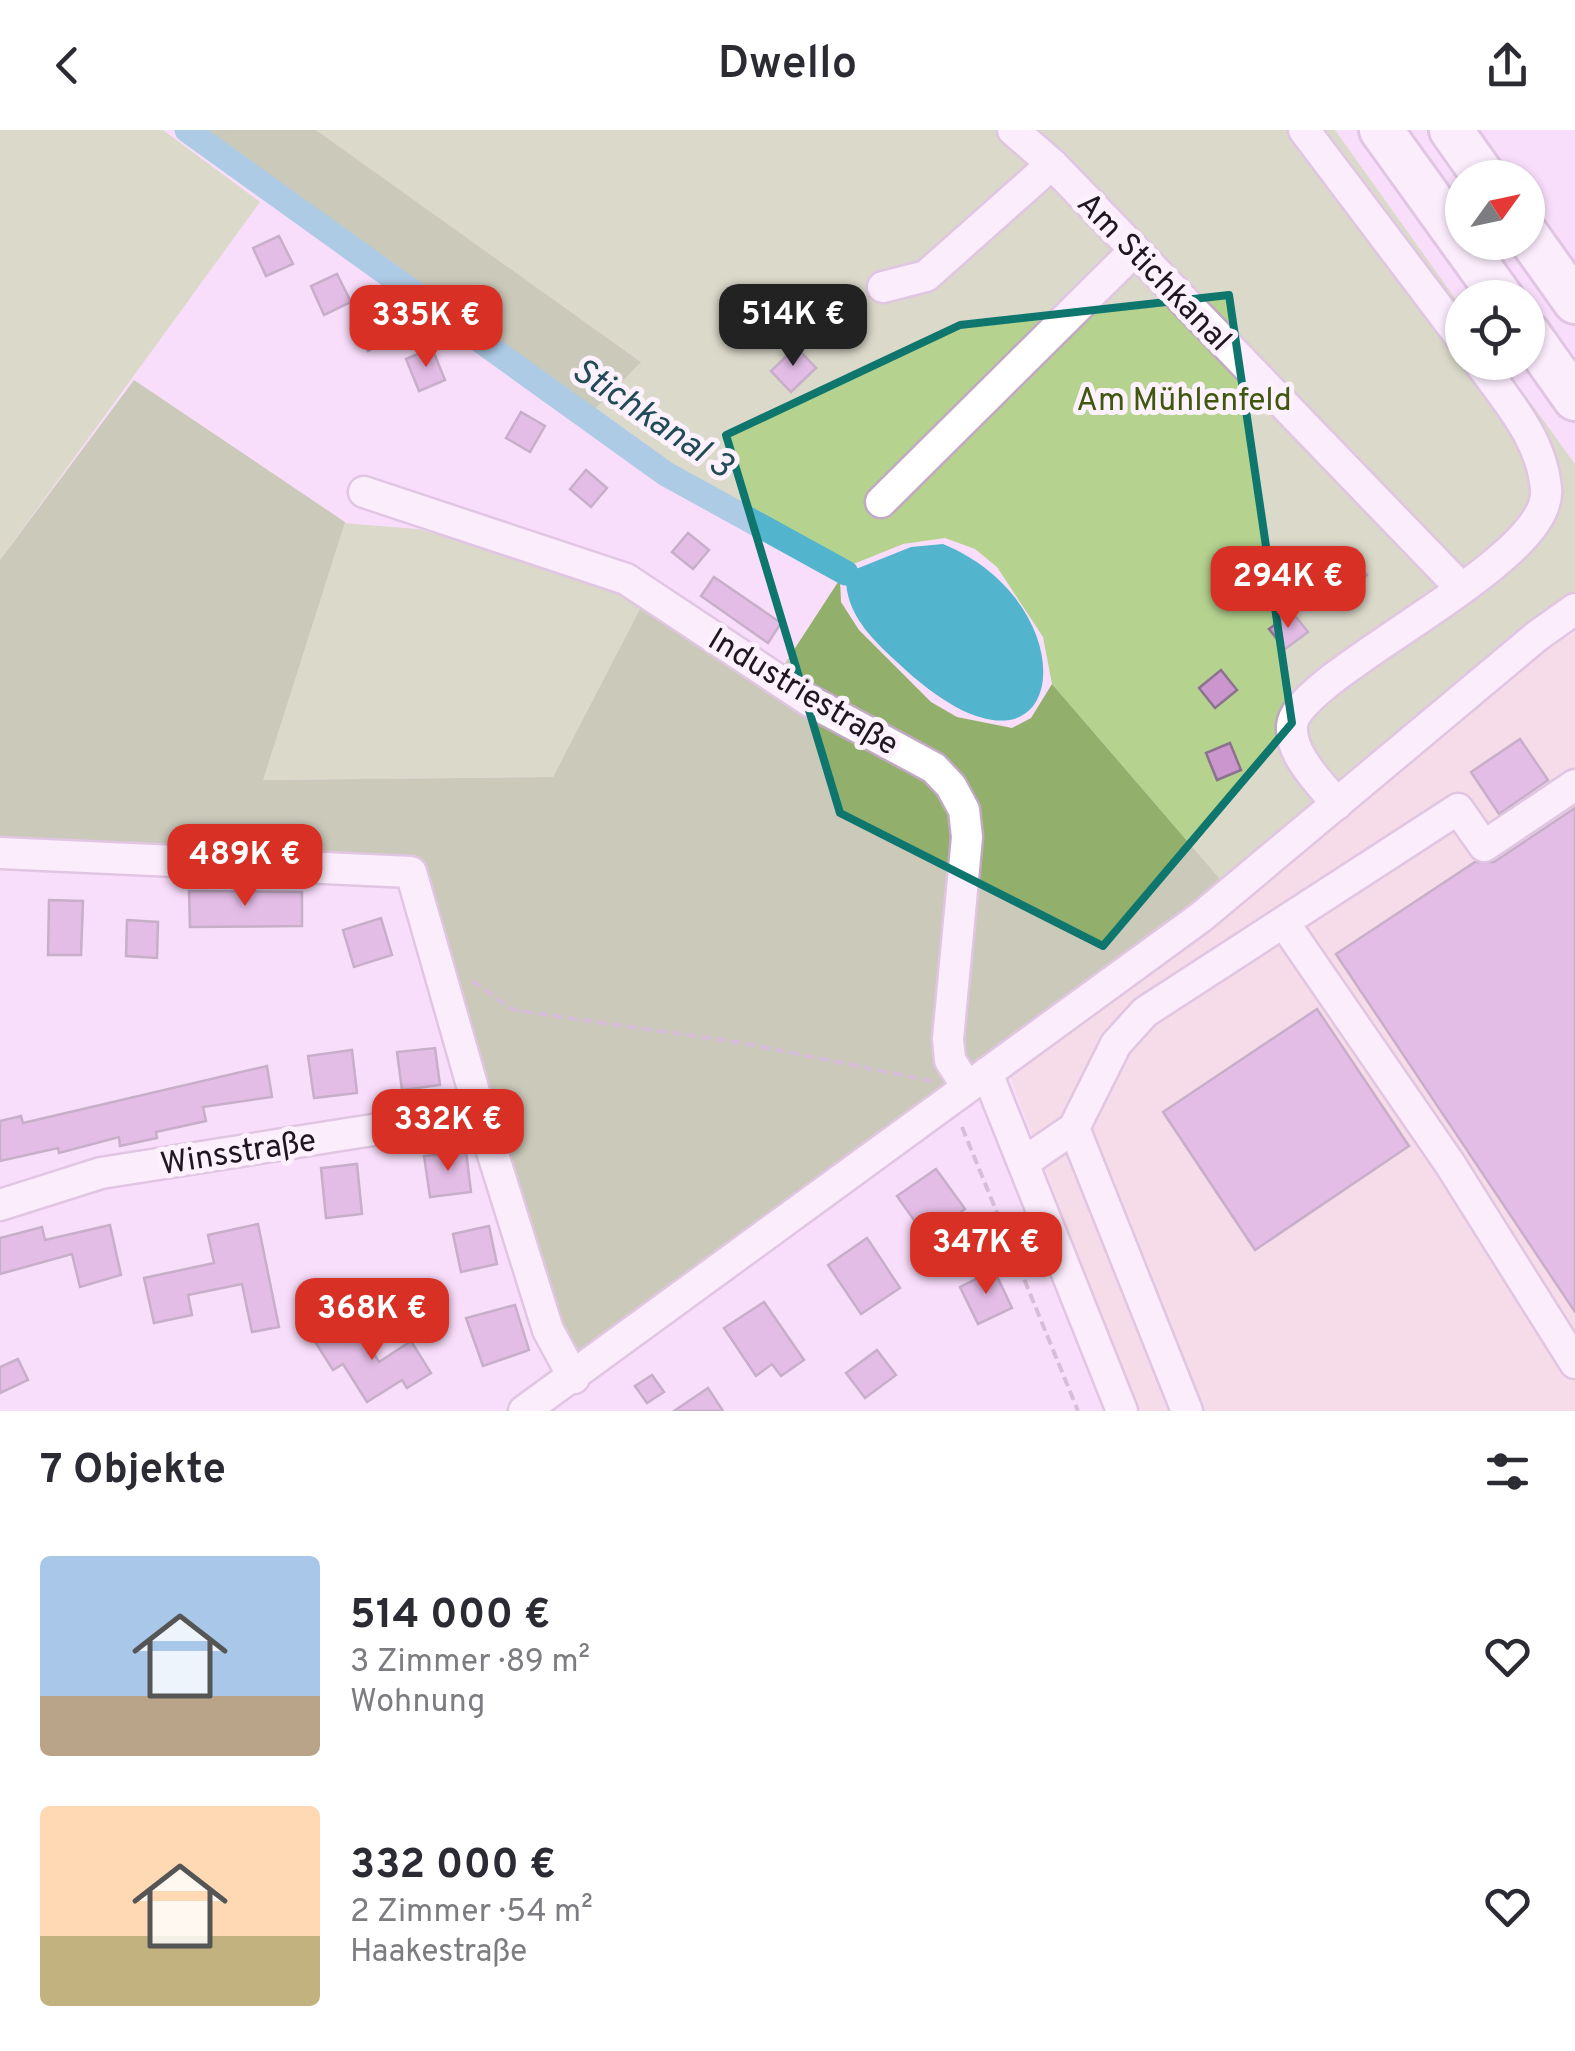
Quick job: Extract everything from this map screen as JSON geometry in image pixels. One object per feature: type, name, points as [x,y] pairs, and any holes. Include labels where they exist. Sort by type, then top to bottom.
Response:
[{"type":"highway","points":[[1381,130],[1489,280]]},
{"type":"highway","points":[[1451,130],[1472,160]]},
{"type":"highway","points":[[1545,260],[1575,302]]},
{"type":"highway","points":[[1545,357],[1575,399]]},
{"type":"street","name":"Am Stichkanal","points":[[1012,130],[1052,164],[1461,588]]},
{"type":"street","points":[[1304,130],[1445,317]]},
{"type":"street","points":[[884,287],[926,276],[1052,164]]},
{"type":"street","points":[[881,502],[1135,250]]},
{"type":"street","points":[[1337,804],[1297,749],[1292,725],[1299,709],[1311,694],[1461,588],[1544,513],[1547,492],[1534,442],[1491,380]]},
{"type":"street","name":"Industriestraße","points":[[364,492],[626,579],[810,701],[907,752],[942,777],[964,810],[968,837],[948,1039],[950,1060],[1023,1163],[1122,1411]]},
{"type":"street","points":[[524,1411],[1228,896],[1388,760],[1575,610]]},
{"type":"street","points":[[1023,1163],[1074,1128],[1128,1026],[1458,809],[1484,846],[1575,785]]},
{"type":"street","points":[[0,853],[411,872],[548,1330],[574,1378]]},
{"type":"street","points":[[1284,923],[1450,1164],[1575,1363]]},
{"type":"street","name":"Winsstraße","points":[[0,1205],[101,1173],[480,1113]]},
{"type":"street","points":[[1074,1128],[1187,1411]]},
{"type":"path","points":[[468,978],[514,1010],[743,1043],[968,1087],[1078,1411]]},
{"type":"highlighted area","points":[[1229,295],[1292,723],[1103,946],[840,813],[726,435],[960,325]]},
{"type":"shaded area","points":[[1575,632],[1575,1411],[1137,1411],[1009,1074],[1539,653]]},
{"type":"green space","points":[[0,130],[163,130],[260,202],[0,560]]},
{"type":"green space","points":[[201,130],[316,130],[641,362],[593,411]]},
{"type":"green space","name":"Am Mühlenfeld","points":[[316,130],[1335,130],[1445,284],[1445,380],[1514,380],[1575,464],[1575,600],[1226,886],[1052,684],[1043,637],[997,567],[975,549],[945,538],[903,544],[851,565],[673,469],[593,411],[640,361]]},
{"type":"green space","points":[[134,380],[345,522],[263,780],[553,777],[642,605],[771,685],[840,579],[841,602],[859,630],[931,702],[957,717],[1012,728],[1031,718],[1052,684],[1226,886],[579,1359],[558,1322],[402,864],[0,844],[0,560]]},
{"type":"green space","points":[[342,523],[418,529],[623,587],[642,605],[553,777],[262,780]]},
{"type":"water","points":[[943,544],[992,574],[1025,612],[1041,652],[1042,687],[1027,712],[997,720],[954,706],[887,653],[854,612],[846,573],[911,547]]},
{"type":"building","points":[[279,236],[293,264],[266,276],[253,248]]},
{"type":"building","points":[[337,274],[351,302],[324,315],[311,286]]},
{"type":"building","points":[[382,307],[397,336],[368,351],[354,322]]},
{"type":"building","points":[[796,347],[816,368],[791,392],[771,371]]},
{"type":"building","points":[[432,348],[445,380],[419,391],[406,359]]},
{"type":"building","points":[[521,412],[545,426],[530,452],[506,438]]},
{"type":"building","points":[[586,470],[607,488],[591,507],[570,489]]},
{"type":"building","points":[[688,533],[709,550],[693,569],[672,552]]},
{"type":"building","points":[[1345,550],[1367,575],[1346,593],[1324,569]]},
{"type":"building","points":[[714,577],[781,623],[768,643],[701,596]]},
{"type":"building","points":[[1292,612],[1308,632],[1285,649],[1269,629]]},
{"type":"building","points":[[1221,670],[1237,690],[1215,708],[1199,688]]},
{"type":"building","points":[[1520,739],[1548,780],[1499,814],[1471,772]]},
{"type":"building","points":[[1230,743],[1241,770],[1217,780],[1206,753]]},
{"type":"building","points":[[1575,808],[1575,1312],[1336,954],[1475,862],[1494,862]]},
{"type":"building","points":[[189,891],[302,892],[302,926],[190,927]]},
{"type":"building","points":[[49,900],[83,901],[81,955],[48,955]]},
{"type":"building","points":[[381,918],[392,955],[354,967],[343,930]]},
{"type":"building","points":[[127,920],[158,922],[157,958],[126,956]]},
{"type":"building","points":[[1317,1009],[1409,1146],[1255,1250],[1163,1112]]},
{"type":"building","points":[[435,1048],[440,1085],[402,1090],[397,1052]]},
{"type":"building","points":[[352,1050],[357,1093],[314,1098],[308,1056]]},
{"type":"building","points":[[267,1066],[272,1097],[203,1107],[206,1121],[156,1132],[157,1138],[120,1146],[119,1137],[59,1153],[58,1148],[0,1161],[0,1121],[21,1116],[23,1123]]},
{"type":"building","points":[[466,1151],[471,1192],[430,1197],[424,1156]]},
{"type":"building","points":[[357,1164],[362,1214],[326,1218],[321,1168]]},
{"type":"building","points":[[936,1169],[965,1209],[926,1237],[897,1196]]},
{"type":"building","points":[[258,1224],[279,1327],[252,1332],[242,1284],[188,1295],[192,1315],[154,1323],[144,1278],[214,1263],[208,1235]]},
{"type":"building","points":[[110,1225],[121,1275],[80,1287],[72,1254],[0,1274],[0,1238],[42,1227],[45,1240]]},
{"type":"building","points":[[489,1226],[497,1264],[461,1272],[453,1234]]},
{"type":"building","points":[[867,1238],[900,1288],[861,1314],[828,1265]]},
{"type":"building","points":[[994,1270],[1012,1308],[978,1324],[960,1287]]},
{"type":"building","points":[[764,1302],[804,1360],[781,1376],[772,1364],[756,1376],[724,1328]]},
{"type":"building","points":[[515,1305],[529,1350],[483,1366],[466,1318]]},
{"type":"building","points":[[340,1330],[347,1341],[361,1333],[379,1362],[411,1341],[431,1373],[407,1388],[402,1380],[367,1402],[343,1364],[333,1370],[312,1337]]},
{"type":"building","points":[[877,1350],[896,1375],[865,1398],[846,1373]]},
{"type":"building","points":[[18,1359],[28,1380],[0,1393],[0,1367]]},
{"type":"building","points":[[652,1375],[664,1392],[647,1403],[635,1386]]},
{"type":"building","points":[[708,1388],[723,1411],[674,1411]]},
{"type":"waterway","name":"Stichkanal 3","points":[[187,130],[666,474],[846,573]]}]
